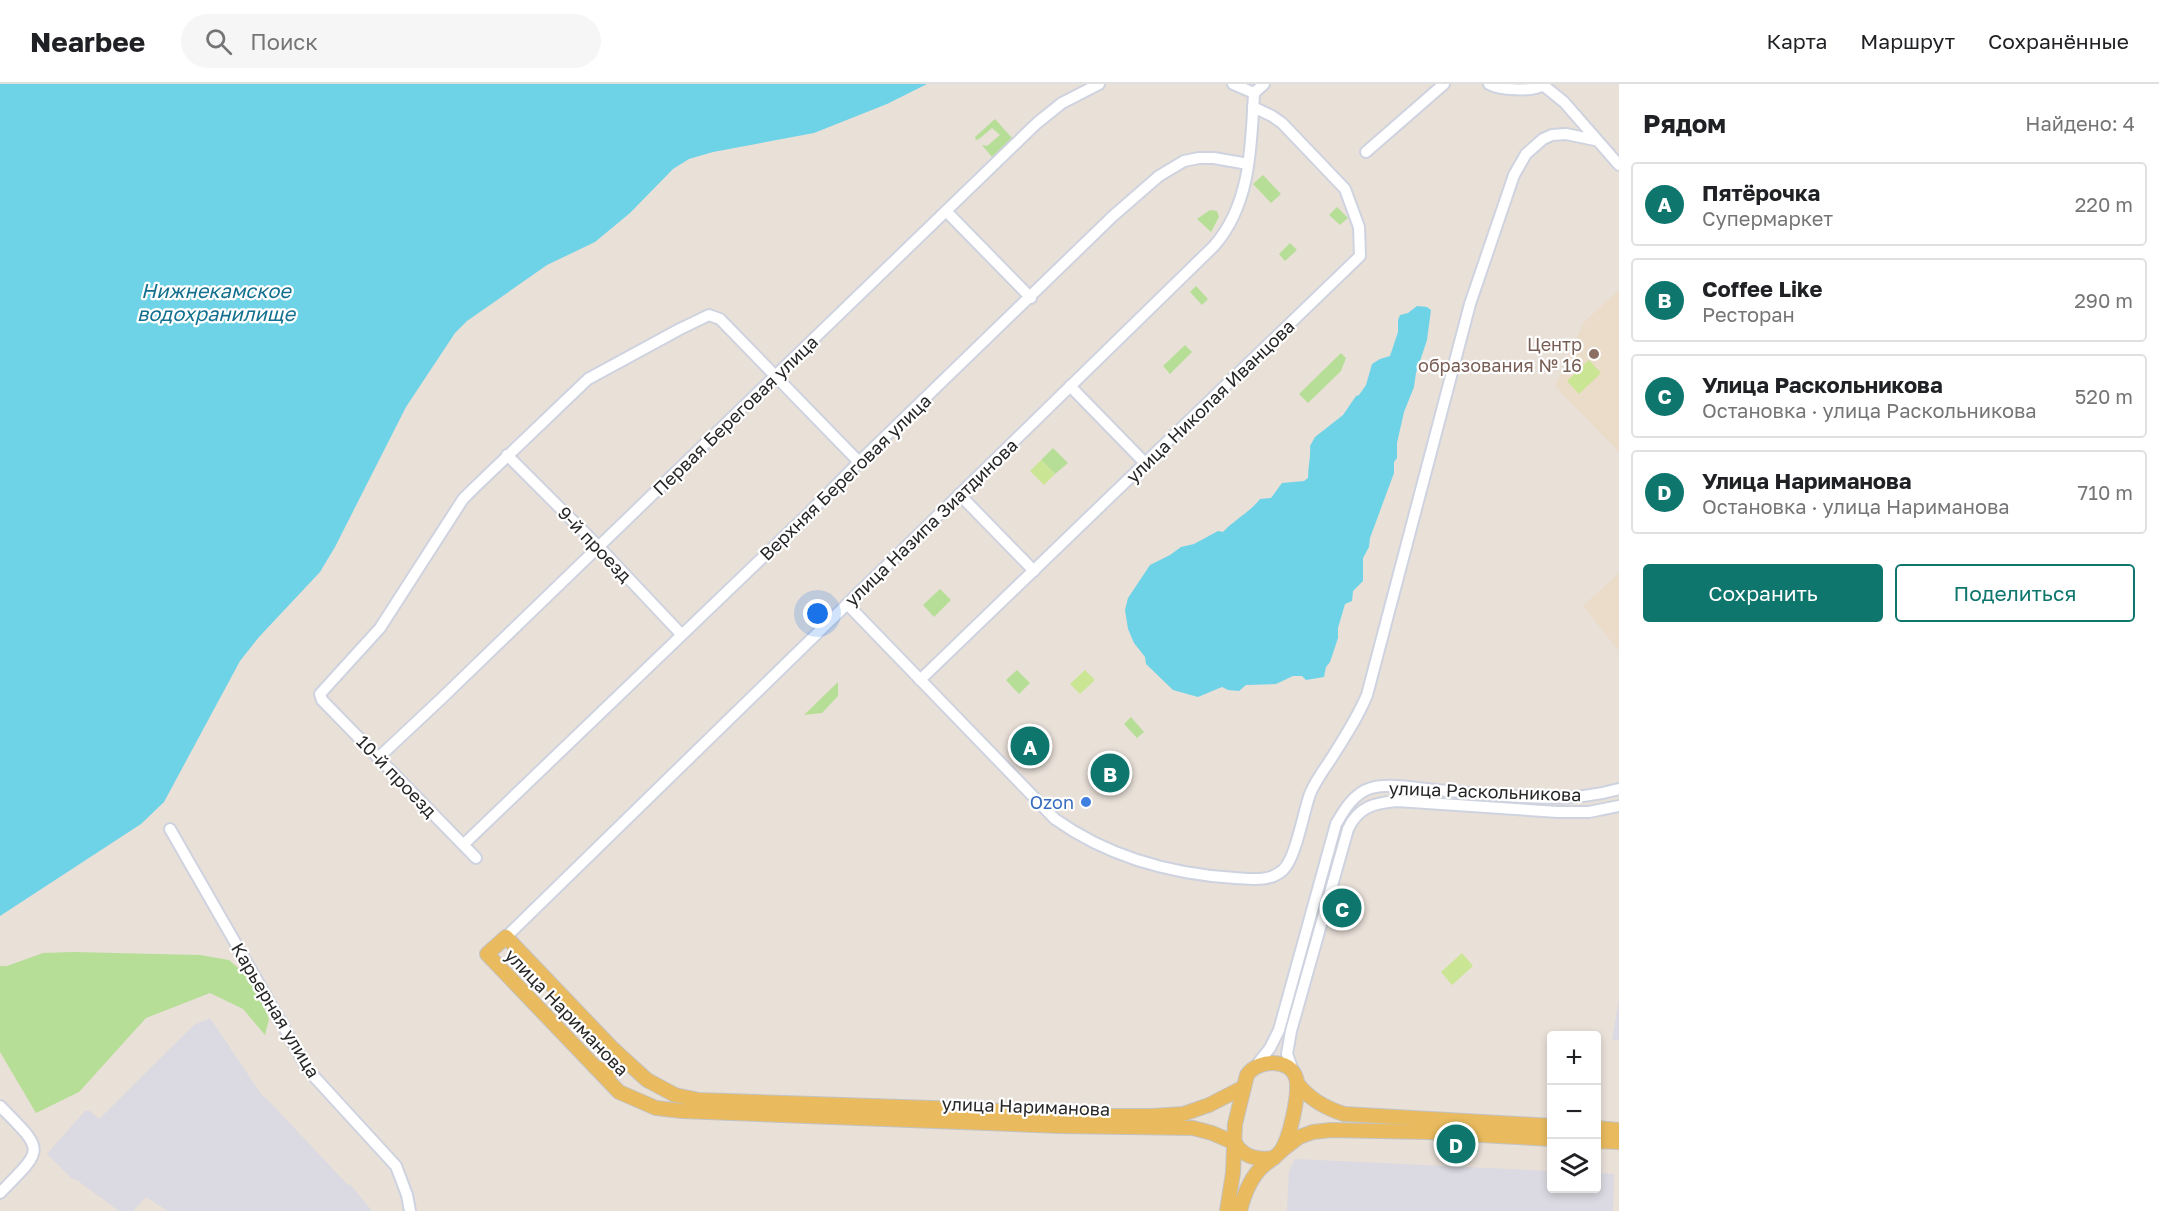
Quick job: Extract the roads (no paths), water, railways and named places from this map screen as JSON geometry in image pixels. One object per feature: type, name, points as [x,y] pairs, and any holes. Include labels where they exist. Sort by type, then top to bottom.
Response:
[{"type":"main road","name":"улица Нариманова","points":[[1244,1087],[1209,1106],[1183,1114],[1152,1116],[708,1101],[675,1095],[647,1080],[613,1049],[506,937],[487,954],[619,1092],[656,1108],[682,1111],[1060,1126],[1193,1128],[1235,1143],[1253,1158],[1278,1154]]},
{"type":"main road","points":[[593,1066],[607,1072],[613,1070],[615,1066],[613,1049]]},
{"type":"main road","points":[[1227,1211],[1232,1183],[1235,1124],[1247,1076],[1261,1064],[1275,1063],[1295,1077],[1303,1091],[1320,1104],[1344,1114],[1547,1126]]},
{"type":"main road","points":[[1278,1154],[1290,1123],[1295,1077]]},
{"type":"main road","points":[[1601,1128],[1619,1130]]},
{"type":"main road","points":[[1240,1211],[1244,1194],[1263,1167],[1299,1137],[1313,1131],[1426,1132],[1547,1139]]},
{"type":"main road","points":[[1601,1142],[1619,1142]]},
{"type":"street","name":"Первая Береговая улица","points":[[378,758],[1048,112],[1099,84]]},
{"type":"street","points":[[1233,84],[1254,93],[1264,84]]},
{"type":"street","points":[[1366,152],[1444,84]]},
{"type":"street","points":[[1489,84],[1498,88],[1536,89],[1544,84],[1564,102],[1619,165]]},
{"type":"street","name":"улица Назипа Зиатдинова","points":[[506,937],[1220,239],[1238,208],[1244,188],[1254,93]]},
{"type":"street","name":"улица Николая Иванцова","points":[[920,680],[1360,256],[1359,226],[1343,187],[1282,123],[1253,107]]},
{"type":"street","points":[[847,604],[1055,819],[1070,829],[1154,865],[1190,874],[1259,879],[1276,876],[1287,867],[1290,861],[1311,792],[1352,726],[1367,695],[1470,304],[1514,175],[1526,154],[1543,139],[1566,134],[1595,140]]},
{"type":"street","name":"Верхняя Береговая улица","points":[[464,844],[810,512],[1113,216],[1170,167],[1184,161],[1214,158],[1248,164]]},
{"type":"street","points":[[946,211],[1030,298]]},
{"type":"street","points":[[507,455],[588,379],[703,316],[710,315],[720,319],[859,462]]},
{"type":"street","points":[[1070,386],[1145,464]]},
{"type":"street","name":"9-й проезд","points":[[507,455],[599,547],[681,634]]},
{"type":"street","name":"10-й проезд","points":[[476,858],[322,700],[320,694],[380,628],[463,499],[507,455]]},
{"type":"street","points":[[959,494],[1034,571]]},
{"type":"street","name":"улица Раскольникова","points":[[1255,1067],[1270,1048],[1279,1030],[1336,824],[1347,806],[1361,793],[1370,789],[1394,787],[1562,797],[1586,796],[1619,789]]},
{"type":"street","name":"улица Раскольникова","points":[[1295,1077],[1287,1054],[1291,1031],[1348,829],[1352,819],[1364,808],[1381,802],[1397,801],[1558,812],[1589,812],[1619,806]]},
{"type":"street","name":"Карьерная улица","points":[[170,829],[309,1071],[396,1166],[407,1194],[410,1211]]},
{"type":"street","points":[[0,1106],[31,1137],[34,1149],[30,1162],[0,1193]]},
{"type":"water","name":"Нижнекамское водохранилище","points":[[0,84],[927,84],[887,104],[814,133],[713,152],[689,159],[673,169],[630,213],[595,242],[547,265],[467,321],[455,333],[406,407],[320,572],[259,637],[240,661],[164,802],[141,824],[0,916]]},
{"type":"water","points":[[1417,306],[1431,310],[1427,340],[1416,373],[1414,387],[1404,412],[1397,443],[1394,473],[1370,538],[1369,547],[1363,558],[1363,581],[1353,591],[1352,601],[1345,604],[1338,628],[1338,638],[1324,677],[1306,680],[1302,676],[1293,676],[1276,684],[1246,685],[1239,691],[1222,687],[1198,697],[1173,690],[1146,664],[1145,657],[1134,643],[1128,629],[1125,610],[1128,598],[1150,565],[1181,547],[1194,544],[1218,531],[1223,532],[1260,499],[1271,498],[1282,483],[1304,481],[1308,478],[1310,446],[1315,437],[1343,415],[1359,395],[1366,385],[1372,364],[1390,356],[1398,332],[1400,315],[1408,313]]},
{"type":"place","name":"Центр образования № 16","points":[[1594,354]]},
{"type":"place","name":"Пятёрочка","points":[[1030,746]]},
{"type":"place","name":"Coffee Like","points":[[1110,773]]},
{"type":"place","name":"Ozon","points":[[1086,802]]},
{"type":"place","name":"Улица Раскольникова","points":[[1342,908]]},
{"type":"place","name":"Улица Нариманова","points":[[1456,1144]]}]
